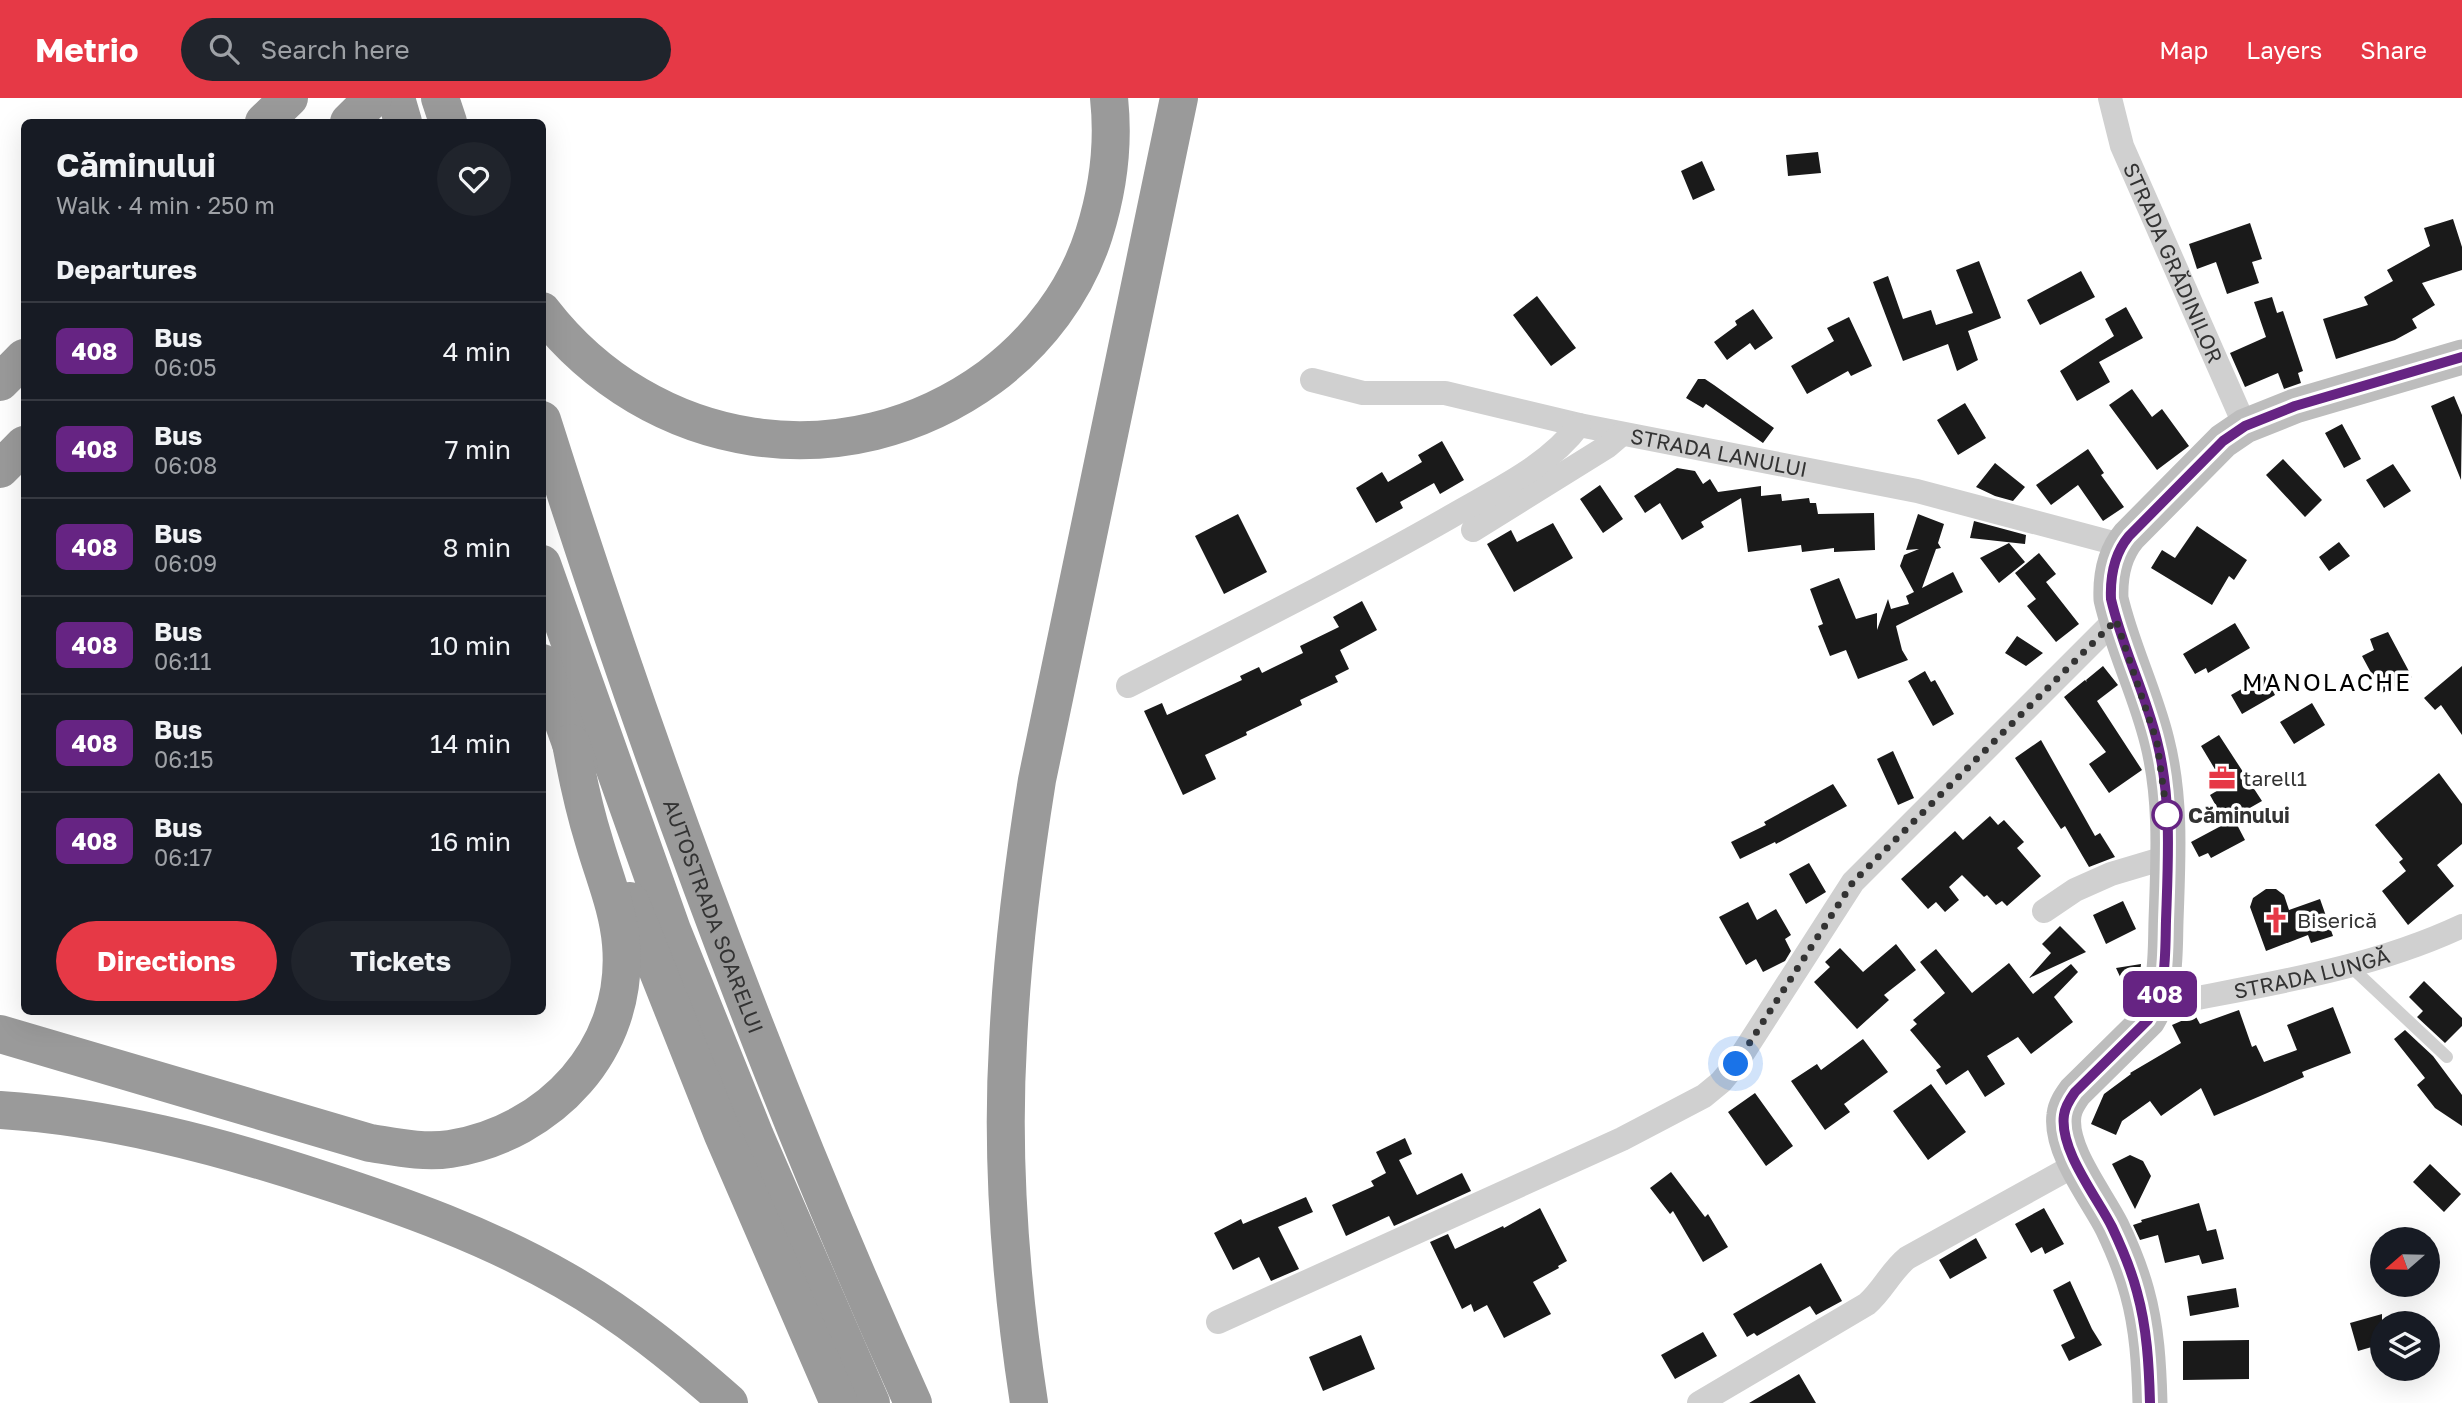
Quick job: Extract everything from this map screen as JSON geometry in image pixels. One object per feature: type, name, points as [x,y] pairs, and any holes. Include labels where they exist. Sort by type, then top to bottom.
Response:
[{"type":"highway","points":[[267,119],[289,98]]},
{"type":"highway","points":[[362,98],[368,119]]},
{"type":"highway","points":[[352,119],[373,98]]},
{"type":"highway","points":[[396,98],[402,119]]},
{"type":"highway","points":[[440,98],[447,119]]},
{"type":"highway","points":[[546,315],[575,348],[607,376],[652,404],[697,424],[734,434],[789,440],[835,438],[883,429],[915,419],[967,393],[1012,359],[1050,318],[1071,286],[1089,251],[1103,205],[1111,136],[1108,98]]},
{"type":"highway","points":[[1029,1403],[1010,1225],[1007,1136],[1007,1045],[1023,867],[1037,780],[1179,98]]},
{"type":"highway","points":[[0,382],[21,361]]},
{"type":"highway","name":"AUTOSTRADA SOARELUI","points":[[546,432],[642,722],[712,913],[792,1121],[913,1403]]},
{"type":"highway","points":[[0,470],[21,448]]},
{"type":"highway","name":"AUTOSTRADA SOARELUI","points":[[546,575],[672,930],[755,1136],[871,1403]]},
{"type":"highway","points":[[546,674],[645,941],[723,1135],[839,1403]]},
{"type":"highway","points":[[0,1034],[370,1143],[408,1149],[447,1149],[478,1143],[536,1118],[583,1075],[599,1048],[612,1015],[620,982],[621,946],[615,907],[584,807],[570,743]]},
{"type":"highway","points":[[0,1110],[81,1118],[173,1135],[404,1206],[505,1249],[565,1281],[637,1329],[688,1367],[729,1403]]},
{"type":"street","name":"STRADA GRĂDINILOR","points":[[2110,98],[2122,146],[2245,426]]},
{"type":"street","points":[[2150,1403],[2149,1354],[2129,1264],[2077,1164],[2064,1128],[2064,1115],[2075,1092],[2148,1020],[2157,1006],[2164,979],[2167,807],[2157,742],[2116,620],[2110,580],[2121,545],[2223,441],[2245,426],[2295,406],[2462,357]]},
{"type":"street","name":"STRADA LANULUI","points":[[1312,380],[1363,393],[1445,393],[1622,434],[1917,491],[2121,545]]},
{"type":"street","points":[[1128,686],[1328,584],[1465,508],[1545,460],[1566,443],[1579,425]]},
{"type":"street","points":[[1473,530],[1608,446],[1622,434]]},
{"type":"street","points":[[1218,1322],[1622,1139],[1687,1107],[1721,1082],[1750,1044],[1853,882],[2116,620]]},
{"type":"street","points":[[2044,911],[2075,890],[2111,874],[2168,857]]},
{"type":"street","name":"STRADA LUNGĂ","points":[[2157,1006],[2350,966],[2423,945],[2462,926]]},
{"type":"street","points":[[1699,1403],[1867,1304],[1891,1272],[1907,1258],[2077,1164]]},
{"type":"lane","points":[[2350,966],[2447,1058]]},
{"type":"building","points":[[1818,152],[1821,173],[1788,176],[1786,155]]},
{"type":"building","points":[[1702,161],[1715,190],[1693,200],[1681,171]]},
{"type":"building","points":[[2453,219],[2462,247],[2462,270],[2422,283],[2435,305],[2412,319],[2417,328],[2395,340],[2336,359],[2323,319],[2368,305],[2364,297],[2393,281],[2387,270],[2430,246],[2424,228]]},
{"type":"building","points":[[2250,223],[2262,259],[2252,262],[2259,283],[2227,294],[2216,262],[2197,269],[2189,244]]},
{"type":"building","points":[[1979,261],[2001,318],[1968,331],[1978,360],[1957,371],[1948,344],[1903,361],[1873,282],[1888,276],[1903,319],[1931,310],[1936,325],[1973,313],[1956,270]]},
{"type":"building","points":[[2081,271],[2095,297],[2040,325],[2027,300]]},
{"type":"building","points":[[1537,296],[1576,348],[1551,366],[1513,315]]},
{"type":"building","points":[[2272,297],[2277,313],[2283,311],[2303,371],[2298,373],[2301,383],[2284,389],[2278,373],[2245,387],[2230,353],[2266,337],[2254,302]]},
{"type":"building","points":[[2126,307],[2143,338],[2099,362],[2110,382],[2077,401],[2060,371],[2114,336],[2105,319]]},
{"type":"building","points":[[1753,309],[1773,338],[1755,350],[1750,343],[1727,360],[1714,342],[1737,325],[1735,321]]},
{"type":"building","points":[[1849,317],[1872,366],[1851,376],[1848,371],[1807,394],[1791,366],[1834,341],[1827,328]]},
{"type":"building","points":[[1698,379],[1705,379],[1774,428],[1763,443],[1706,404],[1703,408],[1686,398]]},
{"type":"building","points":[[2132,389],[2152,417],[2162,409],[2189,446],[2157,470],[2109,405]]},
{"type":"building","points":[[2454,396],[2462,415],[2461,480],[2431,406]]},
{"type":"building","points":[[1965,403],[1986,438],[1958,455],[1937,420]]},
{"type":"building","points":[[2342,424],[2361,459],[2344,468],[2325,433]]},
{"type":"building","points":[[1442,441],[1464,480],[1440,494],[1434,483],[1400,502],[1403,508],[1376,523],[1356,488],[1382,472],[1388,482],[1422,462],[1418,455]]},
{"type":"building","points":[[2088,449],[2104,473],[2101,475],[2124,507],[2103,521],[2078,485],[2051,505],[2036,485]]},
{"type":"building","points":[[2283,459],[2322,500],[2305,517],[2266,475]]},
{"type":"building","points":[[1995,463],[2025,487],[2013,501],[1976,487]]},
{"type":"building","points":[[2393,464],[2411,491],[2384,508],[2366,480]]},
{"type":"building","points":[[1677,468],[1695,471],[1703,484],[1710,479],[1718,492],[1761,486],[1761,496],[1781,494],[1782,501],[1809,498],[1810,503],[1816,503],[1818,514],[1874,513],[1875,550],[1834,552],[1834,548],[1802,552],[1801,545],[1748,552],[1741,498],[1701,522],[1704,527],[1682,540],[1660,503],[1645,513],[1634,496]]},
{"type":"building","points":[[1600,485],[1623,519],[1603,533],[1580,499]]},
{"type":"building","points":[[1238,514],[1267,572],[1224,594],[1195,536]]},
{"type":"building","points":[[1918,514],[1944,524],[1938,543],[1941,548],[1936,549],[1922,588],[1953,572],[1963,592],[1896,626],[1902,650],[1908,660],[1858,679],[1846,650],[1830,656],[1818,626],[1823,624],[1810,589],[1839,578],[1856,619],[1877,613],[1877,630],[1888,599],[1891,609],[1909,604],[1906,596],[1914,592],[1900,566],[1904,555],[1919,549],[1906,550]]},
{"type":"building","points":[[1974,521],[2026,535],[2025,544],[1970,538]]},
{"type":"building","points":[[1553,523],[1573,558],[1514,592],[1487,544],[1511,530],[1517,542]]},
{"type":"building","points":[[2197,526],[2247,560],[2234,580],[2229,576],[2212,605],[2151,568],[2162,550],[2175,558]]},
{"type":"building","points":[[2339,542],[2350,556],[2329,571],[2319,557]]},
{"type":"building","points":[[2009,543],[2025,562],[1999,583],[1980,558]]},
{"type":"building","points":[[2039,553],[2056,574],[2046,582],[2079,624],[2056,642],[2027,606],[2036,599],[2015,573]]},
{"type":"building","points":[[1362,601],[1377,630],[1340,650],[1349,669],[1335,676],[1338,682],[1300,700],[1302,705],[1205,755],[1216,779],[1183,795],[1144,711],[1162,703],[1167,715],[1242,680],[1240,676],[1259,667],[1262,673],[1303,653],[1300,646],[1339,627],[1333,617]]},
{"type":"building","points":[[2235,623],[2250,648],[2208,673],[2206,668],[2195,674],[2183,654]]},
{"type":"building","points":[[2388,632],[2412,677],[2382,693],[2362,656],[2374,650],[2370,639]]},
{"type":"building","points":[[2017,636],[2043,653],[2026,666],[2005,653]]},
{"type":"building","points":[[2103,666],[2118,685],[2097,701],[2142,770],[2109,793],[2089,764],[2106,752],[2064,697],[2085,680],[2087,682],[2086,680]]},
{"type":"building","points":[[2462,666],[2462,735],[2441,705],[2435,710],[2424,698]]},
{"type":"building","points":[[1925,671],[1931,682],[1935,680],[1954,714],[1933,726],[1908,681]]},
{"type":"building","points":[[2265,676],[2275,695],[2242,714],[2231,695]]},
{"type":"building","points":[[2312,703],[2325,725],[2294,744],[2280,722]]},
{"type":"building","points":[[2219,735],[2262,801],[2225,822],[2210,795],[2225,786],[2201,746]]},
{"type":"building","points":[[2041,740],[2095,836],[2100,833],[2115,857],[2089,867],[2065,826],[2061,829],[2015,758]]},
{"type":"building","points":[[1893,751],[1914,798],[1898,805],[1877,759]]},
{"type":"building","points":[[2439,773],[2462,804],[2462,844],[2437,865],[2454,886],[2408,925],[2382,891],[2406,871],[2399,862],[2403,859],[2375,825]]},
{"type":"building","points":[[1833,784],[1847,806],[1776,844],[1775,842],[1740,859],[1731,842],[1766,825],[1764,822]]},
{"type":"building","points":[[1990,816],[1998,825],[2004,820],[2024,842],[2017,848],[2041,876],[2007,906],[2002,901],[1996,905],[1987,895],[1984,897],[1962,875],[1949,887],[1959,900],[1945,912],[1936,902],[1928,909],[1901,879],[1955,831],[1963,840]]},
{"type":"building","points":[[2234,819],[2245,840],[2211,858],[2208,853],[2199,857],[2191,842]]},
{"type":"building","points":[[1809,863],[1826,892],[1806,904],[1789,874]]},
{"type":"building","points":[[2266,889],[2276,889],[2284,895],[2289,910],[2320,899],[2333,936],[2311,943],[2308,935],[2266,951],[2250,907],[2253,898]]},
{"type":"building","points":[[2123,901],[2136,929],[2106,944],[2093,915]]},
{"type":"building","points":[[1748,902],[1757,920],[1776,909],[1791,935],[1785,939],[1791,951],[1785,961],[1763,972],[1756,959],[1746,965],[1719,917]]},
{"type":"building","points":[[2060,926],[2086,952],[2029,978],[2051,953],[2042,944]]},
{"type":"building","points":[[1896,944],[1916,970],[1884,995],[1889,1000],[1857,1029],[1814,982],[1830,967],[1825,962],[1840,948],[1863,972]]},
{"type":"building","points":[[1936,949],[1972,993],[2009,963],[2033,994],[2071,964],[2078,972],[2054,997],[2073,1022],[2031,1054],[2018,1037],[1987,1056],[2005,1084],[1985,1097],[1968,1070],[1946,1085],[1936,1070],[1941,1067],[1910,1030],[1917,1024],[1913,1020],[1945,993],[1920,962]]},
{"type":"building","points":[[2141,964],[2138,993],[2128,994],[2116,968]]},
{"type":"building","points":[[2424,981],[2462,1018],[2462,1026],[2445,1043],[2417,1017],[2423,1011],[2409,997]]},
{"type":"building","points":[[2333,1007],[2351,1053],[2302,1072],[2304,1077],[2214,1116],[2201,1088],[2161,1116],[2150,1101],[2122,1121],[2116,1135],[2091,1124],[2104,1094],[2130,1073],[2181,1043],[2172,1025],[2195,1015],[2200,1024],[2239,1010],[2252,1047],[2256,1045],[2264,1062],[2297,1050],[2287,1025]]},
{"type":"building","points":[[2405,1030],[2433,1056],[2462,1095],[2462,1126],[2435,1108],[2417,1085],[2425,1078],[2394,1039]]},
{"type":"building","points":[[1863,1039],[1888,1072],[1844,1104],[1850,1112],[1825,1130],[1791,1081],[1817,1064],[1821,1070]]},
{"type":"building","points":[[1931,1084],[1966,1132],[1928,1160],[1893,1111]]},
{"type":"building","points":[[1755,1093],[1793,1146],[1766,1166],[1728,1112]]},
{"type":"building","points":[[1405,1138],[1412,1154],[1399,1160],[1417,1195],[1462,1173],[1471,1191],[1394,1226],[1389,1216],[1346,1236],[1332,1205],[1374,1186],[1371,1181],[1386,1173],[1376,1152]]},
{"type":"building","points":[[2130,1155],[2143,1161],[2151,1176],[2135,1209],[2112,1164]]},
{"type":"building","points":[[2430,1164],[2461,1194],[2444,1212],[2413,1182]]},
{"type":"building","points":[[1671,1172],[1705,1217],[1708,1214],[1728,1247],[1703,1262],[1673,1211],[1670,1214],[1650,1188]]},
{"type":"building","points":[[1306,1197],[1313,1212],[1278,1227],[1299,1269],[1271,1281],[1259,1257],[1233,1270],[1214,1233],[1241,1219],[1243,1224]]},
{"type":"building","points":[[2199,1203],[2207,1231],[2216,1229],[2224,1259],[2202,1264],[2199,1255],[2165,1263],[2158,1235],[2140,1240],[2133,1225],[2142,1222],[2141,1220]]},
{"type":"building","points":[[1540,1208],[1567,1261],[1533,1282],[1551,1314],[1504,1338],[1487,1305],[1474,1312],[1471,1304],[1462,1309],[1430,1242],[1448,1234],[1455,1249],[1503,1226],[1504,1228]]},
{"type":"building","points":[[2044,1208],[2064,1244],[2045,1254],[2042,1247],[2031,1253],[2015,1224]]},
{"type":"building","points":[[1976,1238],[1987,1258],[1950,1279],[1939,1260]]},
{"type":"building","points":[[1821,1263],[1842,1301],[1816,1315],[1810,1306],[1757,1336],[1754,1333],[1747,1337],[1733,1314]]},
{"type":"building","points":[[2070,1281],[2102,1345],[2069,1361],[2061,1345],[2075,1338],[2053,1290]]},
{"type":"building","points":[[2236,1288],[2239,1307],[2190,1316],[2187,1296]]},
{"type":"building","points":[[2370,1317],[2370,1348],[2358,1351],[2350,1323]]},
{"type":"building","points":[[1703,1332],[1717,1356],[1675,1379],[1661,1355]]},
{"type":"building","points":[[1361,1335],[1375,1369],[1323,1391],[1309,1357]]},
{"type":"building","points":[[2249,1340],[2249,1379],[2183,1380],[2183,1341]]},
{"type":"building","points":[[1799,1374],[1816,1403],[1749,1403]]},
{"type":"bus line","name":"408","points":[[2150,1403],[2149,1354],[2144,1321],[2129,1264],[2077,1164],[2064,1128],[2064,1115],[2075,1092],[2148,1020],[2157,1006],[2164,979],[2167,807],[2157,742],[2111,599],[2110,580],[2114,563],[2121,545],[2129,536],[2223,441],[2245,426],[2295,406],[2462,357]]},
{"type":"place","name":"tarell1","points":[[2222,778]]},
{"type":"place","name":"Căminului","points":[[2167,815]]},
{"type":"place","name":"Biserică","points":[[2276,920]]},
{"type":"district","name":"MANOLACHE","points":[[2327,681]]},
{"type":"route","points":[[1736,1064],[1853,882],[2116,620],[2157,742],[2167,815]]}]
